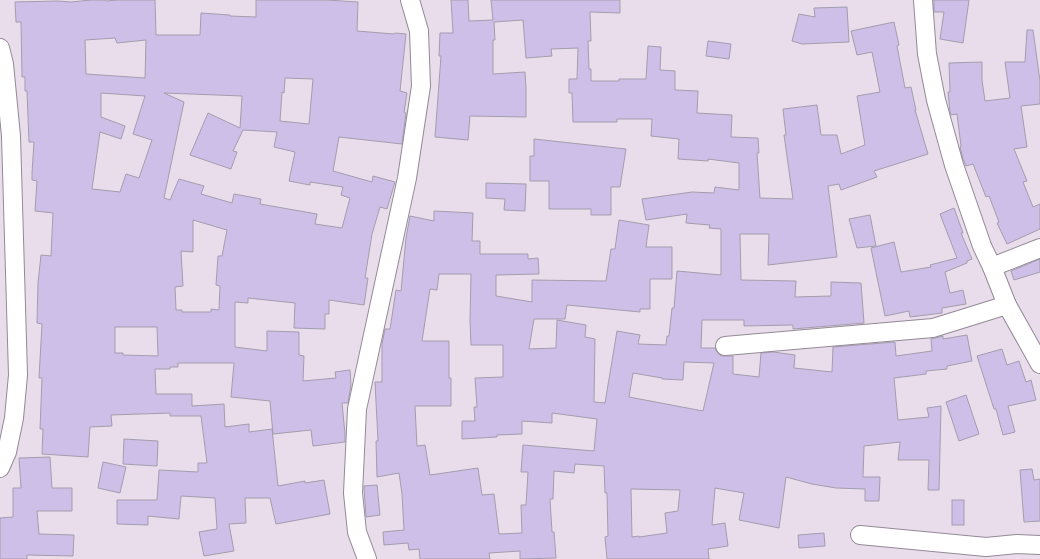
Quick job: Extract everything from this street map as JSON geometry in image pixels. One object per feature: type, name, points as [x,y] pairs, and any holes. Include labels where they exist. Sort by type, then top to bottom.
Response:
[{"type":"street","points":[[367,559],[357,532],[353,493],[357,409],[407,178],[421,86],[419,30],[410,0]]},
{"type":"street","points":[[923,0],[927,54],[936,100],[954,165],[982,246],[1007,305],[1040,364]]},
{"type":"street","points":[[0,48],[4,64],[11,136],[18,375],[14,418],[7,452],[0,468]]},
{"type":"street","points":[[992,267],[1040,248]]},
{"type":"street","points":[[725,346],[934,328],[1007,305]]},
{"type":"street","points":[[860,535],[986,547],[1018,544],[1040,545]]},
{"type":"building","points":[[91,0],[155,0],[156,35],[200,35],[201,13],[256,17],[256,0],[327,0],[358,2],[357,31],[406,34],[400,91],[407,93],[402,144],[339,137],[333,171],[372,182],[373,176],[395,182],[387,209],[380,207],[372,234],[365,278],[368,278],[364,305],[329,300],[329,314],[325,314],[325,329],[294,328],[295,303],[248,298],[248,303],[235,302],[235,347],[267,351],[267,331],[299,332],[299,355],[304,356],[303,381],[336,378],[335,372],[350,370],[351,385],[348,403],[342,403],[345,442],[313,446],[311,430],[273,434],[270,401],[231,397],[234,363],[178,363],[178,367],[170,367],[170,369],[155,369],[156,394],[192,394],[192,406],[224,404],[225,427],[249,424],[249,432],[272,429],[278,486],[305,481],[305,483],[324,480],[330,514],[276,524],[270,498],[245,498],[246,523],[229,524],[234,551],[204,556],[199,532],[217,529],[215,498],[181,496],[179,519],[148,516],[148,525],[117,524],[117,500],[157,500],[159,470],[198,472],[198,463],[207,463],[201,416],[170,416],[170,413],[111,415],[112,426],[90,427],[88,457],[42,454],[43,429],[40,429],[42,378],[39,378],[42,324],[37,323],[38,283],[41,255],[51,256],[53,213],[35,211],[37,181],[32,180],[34,142],[29,142],[27,91],[25,91],[25,77],[22,77],[21,22],[16,22],[15,2],[71,2]],"holes":[[[115,38],[117,43],[146,40],[145,78],[86,74],[85,40]],[[285,78],[313,79],[309,124],[280,121],[282,92],[284,93]],[[101,93],[145,96],[133,134],[152,140],[139,178],[126,174],[120,192],[92,189],[100,132],[121,139],[125,126],[101,117]],[[164,93],[242,96],[240,128],[208,113],[190,155],[231,169],[237,152],[233,151],[243,130],[277,132],[274,147],[295,152],[289,181],[310,185],[310,182],[343,187],[341,195],[350,198],[342,228],[315,224],[317,214],[260,204],[261,199],[234,194],[232,203],[201,194],[204,186],[179,179],[170,200],[164,198],[184,102]],[[193,220],[227,230],[222,256],[218,256],[216,285],[220,286],[219,310],[211,309],[211,312],[182,312],[182,310],[176,310],[175,287],[183,286],[181,251],[193,252]],[[115,327],[157,327],[158,356],[123,355],[123,353],[115,353]]]},
{"type":"building","points":[[451,0],[468,0],[469,21],[493,20],[491,0],[620,0],[620,13],[590,12],[591,41],[588,41],[591,81],[646,79],[648,46],[661,47],[660,70],[675,71],[675,90],[698,91],[697,113],[732,115],[731,137],[758,138],[759,153],[757,153],[760,198],[793,199],[784,135],[786,135],[783,109],[817,105],[821,135],[837,135],[841,154],[865,145],[857,96],[880,92],[872,52],[857,55],[851,31],[894,22],[905,88],[911,87],[915,110],[928,154],[874,171],[877,177],[841,190],[839,184],[828,186],[837,257],[768,265],[769,234],[740,234],[741,280],[796,281],[795,297],[831,296],[831,282],[861,283],[864,323],[793,329],[793,325],[744,326],[744,320],[702,320],[701,348],[715,348],[721,356],[733,356],[733,374],[759,377],[761,353],[773,352],[795,355],[794,368],[832,372],[833,347],[895,342],[896,356],[932,351],[931,339],[943,336],[943,339],[967,335],[972,361],[947,366],[947,369],[926,371],[926,374],[894,378],[898,420],[929,417],[927,408],[941,406],[939,490],[928,490],[929,460],[898,460],[900,442],[864,446],[863,477],[880,477],[879,501],[865,501],[865,489],[836,488],[812,484],[786,477],[779,528],[739,520],[744,493],[715,488],[712,525],[725,523],[728,546],[708,549],[709,559],[607,559],[605,537],[608,536],[607,493],[605,493],[604,466],[575,464],[574,473],[554,471],[553,499],[550,499],[552,532],[554,532],[556,558],[520,559],[520,551],[489,553],[490,559],[420,559],[419,549],[409,550],[408,543],[384,545],[383,532],[404,530],[399,473],[377,477],[376,441],[378,441],[375,382],[382,382],[382,344],[385,329],[390,329],[396,290],[401,291],[406,238],[410,216],[434,221],[434,211],[473,213],[472,241],[480,241],[480,254],[528,254],[528,259],[538,258],[539,274],[496,275],[496,296],[532,302],[532,280],[606,281],[611,249],[615,249],[619,220],[649,225],[646,247],[672,247],[672,279],[650,279],[650,309],[640,309],[640,312],[567,305],[565,319],[534,319],[529,349],[556,348],[557,320],[586,325],[585,337],[595,339],[594,402],[605,403],[617,331],[640,335],[638,344],[666,345],[667,336],[669,336],[672,308],[674,308],[677,271],[721,275],[721,229],[709,228],[710,225],[686,223],[687,214],[646,220],[642,199],[692,192],[714,193],[715,187],[739,190],[739,163],[708,159],[708,161],[678,159],[679,139],[651,136],[652,119],[617,119],[617,122],[573,122],[572,93],[569,93],[569,79],[577,79],[578,48],[551,49],[552,56],[526,58],[523,20],[494,22],[495,40],[493,40],[493,74],[525,72],[526,117],[470,116],[468,140],[435,137],[441,56],[439,56],[440,33],[453,33]],"holes":[[[439,274],[471,274],[471,345],[503,345],[503,377],[475,378],[477,407],[474,407],[475,421],[462,421],[462,439],[522,434],[522,421],[552,423],[552,413],[597,419],[594,451],[523,445],[521,472],[528,472],[526,505],[521,505],[522,533],[499,534],[494,494],[482,495],[478,468],[430,475],[425,445],[417,446],[415,406],[451,406],[449,341],[422,341],[430,289],[437,290]],[[684,362],[714,363],[703,411],[629,397],[633,373],[662,379],[683,380]],[[631,489],[680,490],[678,511],[665,513],[667,533],[632,537]]]},
{"type":"building","points":[[934,0],[969,0],[963,43],[940,39],[944,12],[934,12]]},
{"type":"building","points":[[847,7],[849,42],[802,44],[792,41],[799,14],[815,17],[814,8]]},
{"type":"building","points":[[1027,30],[1033,30],[1040,81],[1040,104],[1021,106],[1027,147],[1014,149],[1027,181],[1023,182],[1033,207],[1040,204],[1040,229],[1007,244],[997,223],[999,222],[989,196],[986,197],[973,164],[966,166],[963,159],[960,147],[957,114],[951,115],[950,112],[948,92],[950,92],[949,63],[982,62],[982,80],[985,101],[1010,98],[1005,62],[1025,62]]},
{"type":"building","points":[[708,41],[731,44],[729,59],[706,56]]},
{"type":"building","points":[[534,139],[626,149],[620,187],[611,187],[611,215],[591,215],[591,209],[549,209],[549,181],[530,181],[530,156],[534,156]]},
{"type":"building","points":[[486,183],[526,184],[525,211],[504,210],[505,199],[486,198]]},
{"type":"building","points":[[954,208],[963,233],[961,233],[972,259],[967,261],[967,263],[945,272],[950,293],[963,290],[966,304],[942,308],[942,313],[910,317],[909,311],[885,316],[871,248],[894,242],[901,272],[931,267],[930,265],[957,258],[940,214]]},
{"type":"building","points":[[870,215],[876,246],[857,248],[849,219]]},
{"type":"building","points":[[1040,259],[1040,272],[1014,280],[1011,271]]},
{"type":"building","points":[[1002,349],[1007,365],[1019,361],[1026,382],[1031,380],[1036,400],[1008,406],[1015,432],[1003,435],[996,409],[994,409],[977,356]]},
{"type":"building","points":[[966,395],[979,434],[959,441],[946,402]]},
{"type":"building","points":[[124,439],[158,441],[157,466],[123,464]]},
{"type":"building","points":[[50,457],[52,488],[72,488],[72,511],[37,511],[39,534],[74,535],[73,556],[27,555],[27,559],[0,559],[0,518],[13,517],[13,488],[21,488],[19,458]]},
{"type":"building","points":[[103,462],[126,467],[120,493],[98,488]]},
{"type":"building","points":[[1032,469],[1034,480],[1040,479],[1040,521],[1024,522],[1020,470]]},
{"type":"building","points":[[377,485],[380,515],[366,517],[364,486]]},
{"type":"building","points":[[952,500],[964,500],[964,525],[952,525]]},
{"type":"building","points":[[824,533],[825,546],[799,548],[798,535]]}]
